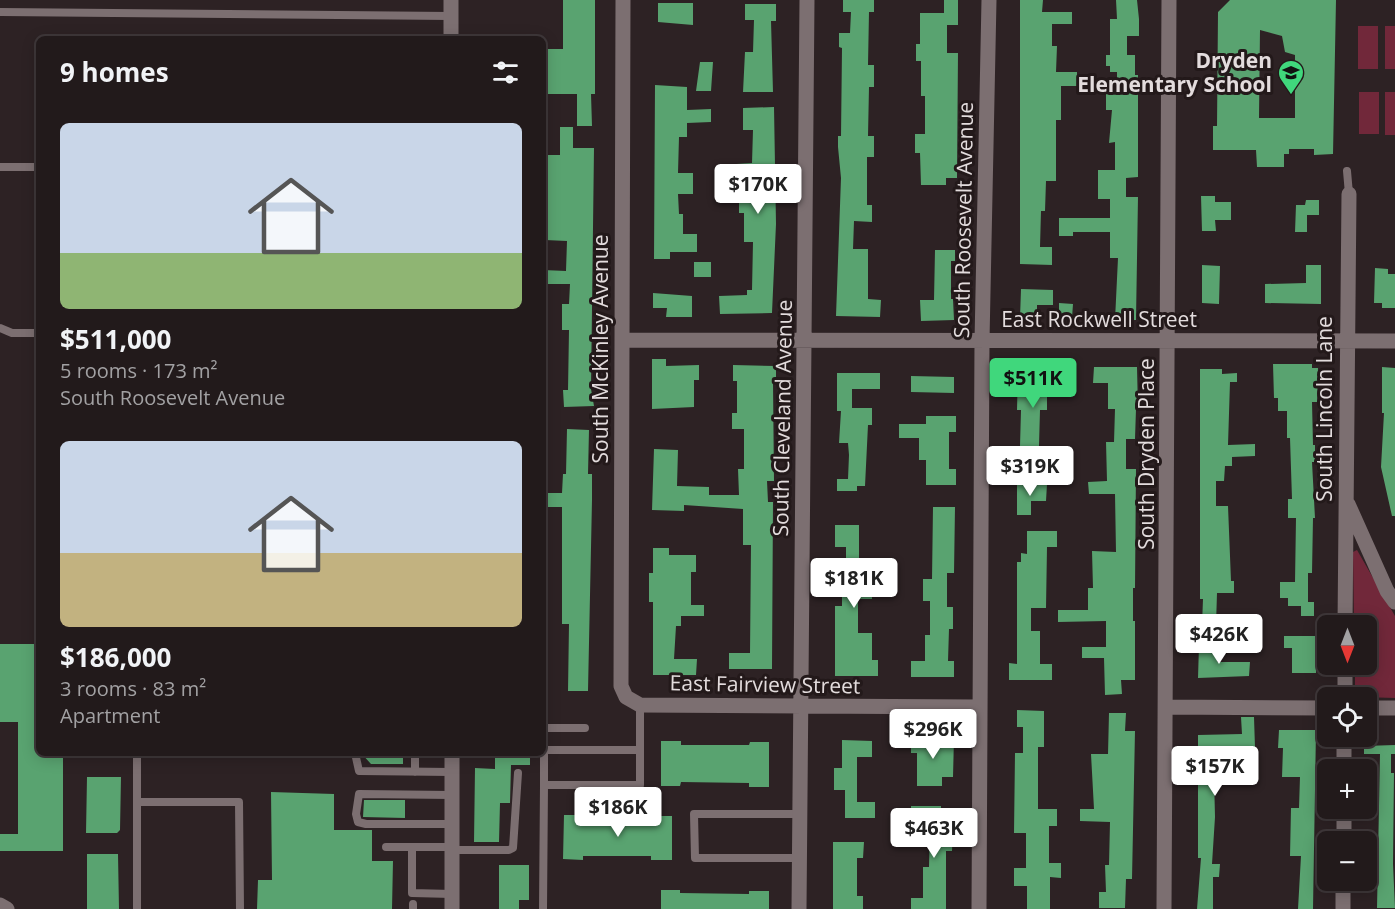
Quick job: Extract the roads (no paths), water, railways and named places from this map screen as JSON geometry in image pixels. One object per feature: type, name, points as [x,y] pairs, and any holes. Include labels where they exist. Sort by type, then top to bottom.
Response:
[{"type":"street","points":[[451,0],[451,36]]},
{"type":"street","name":"South McKinley Avenue","points":[[623,0],[621,686],[626,697]]},
{"type":"street","name":"South Cleveland Avenue","points":[[799,909],[806,340],[807,0]]},
{"type":"street","name":"South Roosevelt Avenue","points":[[979,909],[982,341],[989,0]]},
{"type":"street","name":"South Dryden Place","points":[[1164,909],[1170,0]]},
{"type":"street","name":"South Lincoln Lane","points":[[1345,615],[1349,194]]},
{"type":"street","name":"East Rockwell Street","points":[[622,340],[1395,341]]},
{"type":"street","points":[[1346,499],[1387,591],[1395,602]]},
{"type":"street","name":"East Fairview Street","points":[[626,697],[640,705],[801,708],[979,706]]},
{"type":"street","points":[[1166,707],[1317,708]]},
{"type":"street","points":[[1377,708],[1395,708]]},
{"type":"street","points":[[452,756],[452,902]]},
{"type":"street","points":[[1343,891],[1343,909]]},
{"type":"street","points":[[0,905],[7,909]]},
{"type":"lane","points":[[0,12],[451,16]]},
{"type":"lane","points":[[0,166],[36,167]]},
{"type":"lane","points":[[1347,171],[1349,194]]},
{"type":"lane","points":[[0,328],[12,333],[36,333]]},
{"type":"lane","points":[[544,784],[640,785],[640,705]]},
{"type":"lane","points":[[546,728],[585,728]]},
{"type":"lane","points":[[546,750],[640,750]]},
{"type":"lane","points":[[136,756],[137,909]]},
{"type":"lane","points":[[356,756],[359,771],[452,772]]},
{"type":"lane","points":[[415,756],[415,772]]},
{"type":"lane","points":[[543,909],[544,756]]},
{"type":"lane","points":[[386,847],[509,850],[513,848],[518,772]]},
{"type":"lane","points":[[452,795],[359,794],[356,814],[358,822],[366,824],[452,824]]},
{"type":"lane","points":[[137,802],[239,802],[240,909]]},
{"type":"lane","points":[[800,814],[694,814],[695,858],[800,858]]},
{"type":"lane","points":[[412,847],[412,893],[452,902]]},
{"type":"place","name":"Dryden Elementary School","points":[[1291,96]]}]
